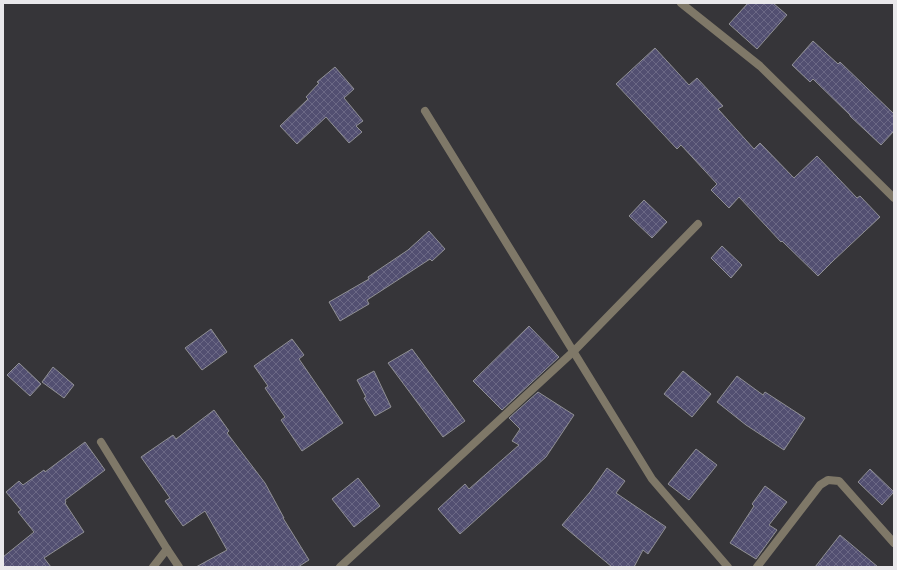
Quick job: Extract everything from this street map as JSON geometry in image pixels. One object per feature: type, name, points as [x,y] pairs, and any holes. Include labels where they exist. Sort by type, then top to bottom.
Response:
[{"type":"street","points":[[681,3],[760,66],[894,198]]},
{"type":"street","points":[[425,111],[652,479],[728,567]]},
{"type":"street","points":[[340,567],[574,351],[698,224]]},
{"type":"street","points":[[101,442],[179,567]]},
{"type":"street","points":[[757,567],[820,485],[828,480],[839,481],[894,543]]},
{"type":"street","points":[[153,567],[167,549]]},
{"type":"building","points":[[748,3],[773,3],[787,15],[757,49],[729,24]]},
{"type":"building","points":[[813,41],[838,64],[840,62],[894,114],[894,131],[881,145],[813,79],[810,82],[792,65]]},
{"type":"building","points":[[655,48],[689,85],[697,78],[723,106],[718,109],[754,149],[760,143],[794,178],[817,156],[857,198],[860,196],[880,217],[818,276],[782,241],[781,242],[739,197],[729,208],[711,190],[717,184],[681,145],[677,149],[616,84]]},
{"type":"building","points":[[335,67],[354,89],[344,98],[363,121],[356,126],[362,132],[349,143],[326,117],[297,144],[280,126],[308,99],[306,97],[319,83],[317,82]]},
{"type":"building","points":[[644,200],[667,222],[652,238],[629,216]]},
{"type":"building","points":[[429,231],[445,249],[432,261],[430,259],[367,300],[369,304],[340,321],[329,302],[369,279],[368,277],[408,250]]},
{"type":"building","points":[[722,246],[742,265],[731,278],[711,258]]},
{"type":"building","points":[[529,326],[559,357],[502,410],[473,381]]},
{"type":"building","points":[[211,329],[227,352],[202,370],[185,348]]},
{"type":"building","points":[[292,339],[304,355],[299,359],[343,423],[302,451],[281,420],[285,417],[265,388],[268,386],[254,366]]},
{"type":"building","points":[[412,349],[465,421],[443,437],[388,363]]},
{"type":"building","points":[[19,363],[41,384],[30,396],[7,375]]},
{"type":"building","points":[[53,367],[74,385],[64,398],[42,382]]},
{"type":"building","points":[[374,371],[391,407],[375,416],[364,398],[366,397],[357,380]]},
{"type":"building","points":[[683,371],[711,394],[692,417],[664,394]]},
{"type":"building","points":[[737,376],[763,395],[765,392],[805,418],[784,450],[746,425],[717,402]]},
{"type":"building","points":[[538,392],[574,415],[546,457],[460,534],[438,509],[465,484],[469,489],[519,445],[512,441],[520,429],[509,418]]},
{"type":"building","points":[[214,410],[229,431],[227,433],[265,483],[283,518],[309,560],[298,567],[196,567],[227,550],[205,511],[183,526],[165,501],[170,498],[141,457],[173,435],[176,439]]},
{"type":"building","points":[[85,442],[105,470],[65,500],[65,503],[84,532],[44,558],[51,567],[3,567],[3,557],[34,532],[18,512],[21,510],[6,492],[19,481],[23,485],[44,470],[45,472]]},
{"type":"building","points":[[696,449],[717,465],[689,500],[668,484]]},
{"type":"building","points":[[607,468],[625,481],[616,493],[666,527],[648,554],[643,550],[634,567],[612,567],[562,525],[590,492]]},
{"type":"building","points":[[870,469],[894,492],[882,505],[858,482]]},
{"type":"building","points":[[358,478],[380,506],[354,527],[332,499]]},
{"type":"building","points":[[765,486],[787,502],[769,525],[777,530],[756,559],[730,543],[754,506],[752,504]]},
{"type":"building","points":[[840,535],[878,567],[815,567]]}]
